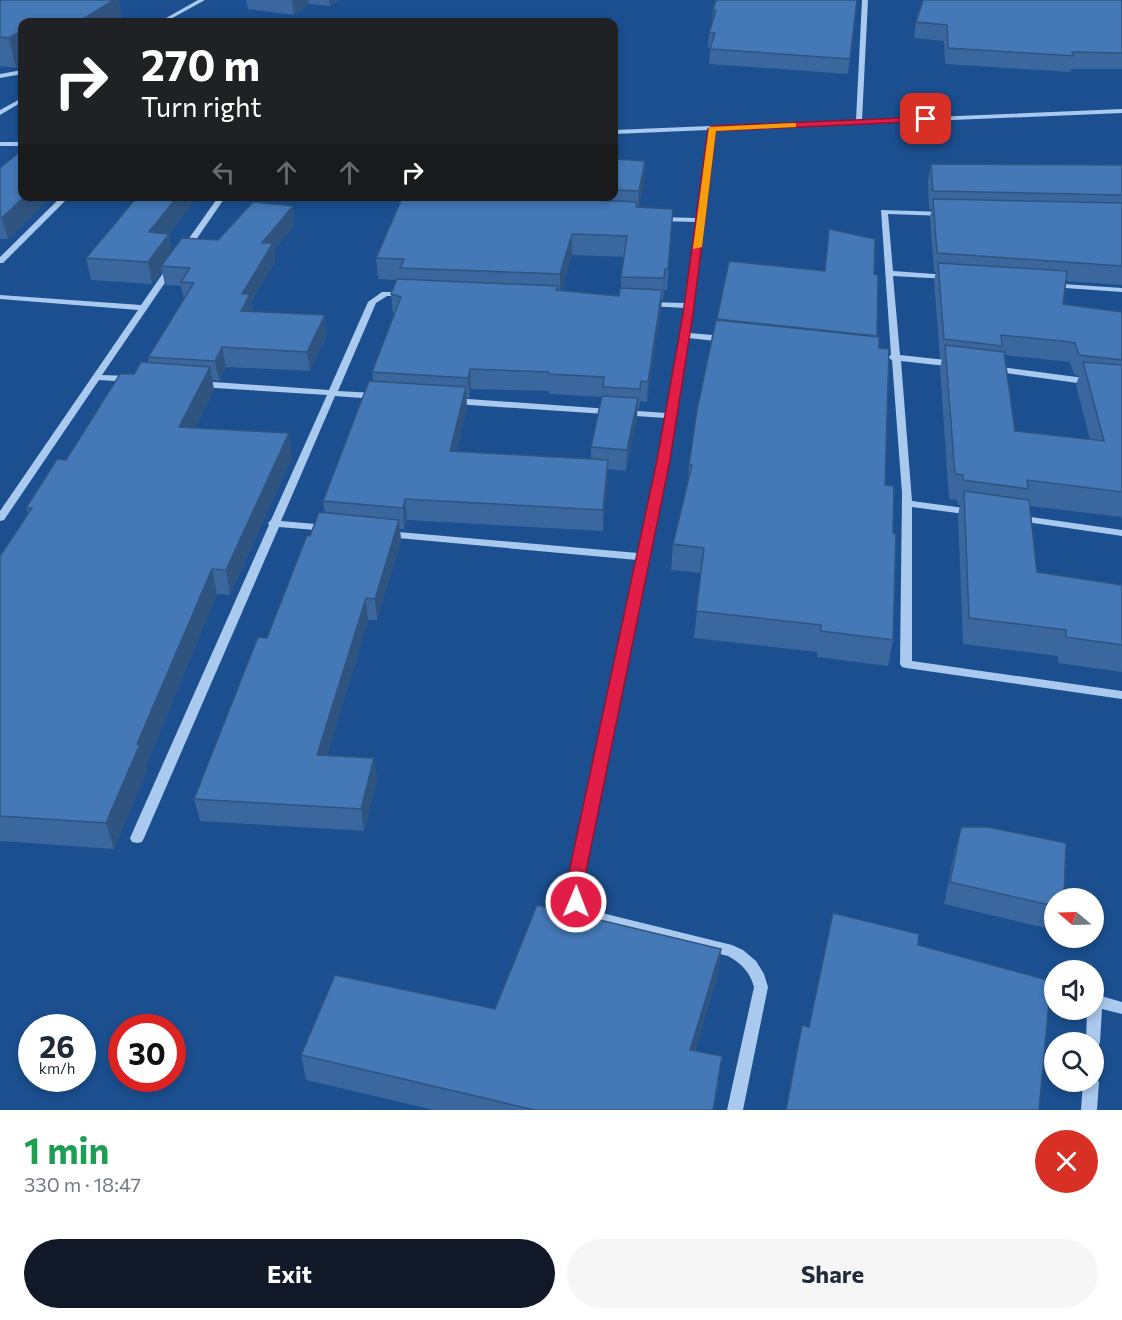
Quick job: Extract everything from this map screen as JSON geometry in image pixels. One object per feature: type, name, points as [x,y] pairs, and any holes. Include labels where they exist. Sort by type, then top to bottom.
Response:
[{"type":"street","points":[[169,18],[202,0]]},
{"type":"street","points":[[859,122],[865,0]]},
{"type":"street","points":[[0,76],[18,73]]},
{"type":"street","points":[[0,113],[18,102]]},
{"type":"street","points":[[618,132],[1122,111]]},
{"type":"street","points":[[712,129],[689,306],[671,416],[573,891],[576,902],[586,913],[732,951],[746,959],[758,973],[762,987],[735,1110]]},
{"type":"street","points":[[0,144],[18,144]]},
{"type":"street","points":[[0,261],[63,201]]},
{"type":"street","points":[[0,518],[142,308],[219,201]]},
{"type":"street","points":[[955,214],[884,212],[889,273],[890,357],[907,503],[906,664],[1122,695]]},
{"type":"street","points":[[654,218],[700,220]]},
{"type":"street","points":[[889,273],[959,278]]},
{"type":"street","points":[[1040,284],[1122,290]]},
{"type":"street","points":[[137,838],[330,393],[375,298],[385,294],[418,294]]},
{"type":"street","points":[[0,297],[142,308]]},
{"type":"street","points":[[642,304],[689,306]]},
{"type":"street","points":[[684,335],[731,340]]},
{"type":"street","points":[[890,357],[969,366]]},
{"type":"street","points":[[980,368],[1098,383]]},
{"type":"street","points":[[97,377],[144,380]]},
{"type":"street","points":[[190,383],[389,397]]},
{"type":"street","points":[[448,401],[671,416]]},
{"type":"street","points":[[907,503],[986,514]]},
{"type":"street","points":[[1009,517],[1122,533]]},
{"type":"street","points":[[273,523],[333,529]]},
{"type":"street","points":[[381,533],[643,557]]},
{"type":"street","points":[[1104,1004],[1122,1008]]},
{"type":"street","points":[[1089,1110],[1090,1092]]},
{"type":"building","points":[[0,0],[114,0],[85,18],[18,18],[18,33],[9,38],[0,37]]},
{"type":"building","points":[[716,0],[857,0],[850,59],[710,49],[715,33],[709,33],[716,10],[713,10]]},
{"type":"building","points":[[923,0],[1122,0],[1122,53],[1072,52],[1074,56],[948,48],[947,25],[916,22]]},
{"type":"building","points":[[18,153],[20,201],[2,218],[0,217],[0,168]]},
{"type":"building","points":[[618,159],[645,161],[639,191],[618,190]]},
{"type":"building","points":[[931,164],[1122,165],[1122,195],[933,191]]},
{"type":"building","points":[[933,199],[1122,203],[1122,266],[937,253]]},
{"type":"building","points":[[134,201],[174,201],[149,232],[169,234],[148,262],[86,258]]},
{"type":"building","points":[[401,201],[616,201],[637,202],[636,207],[673,209],[668,269],[665,269],[664,278],[621,277],[627,236],[572,234],[560,274],[400,268],[404,259],[376,258]]},
{"type":"building","points":[[253,202],[293,206],[262,243],[273,243],[242,294],[250,294],[241,311],[325,315],[307,352],[222,347],[215,361],[148,357],[194,283],[181,282],[190,268],[161,266],[182,238],[218,240]]},
{"type":"building","points":[[829,229],[875,239],[874,274],[878,275],[877,336],[717,319],[729,261],[825,271]]},
{"type":"building","points":[[938,263],[1067,271],[1063,304],[1122,312],[1122,360],[1079,355],[1075,343],[1063,341],[1001,335],[1002,346],[944,339]]},
{"type":"building","points":[[397,279],[558,286],[556,290],[619,296],[620,288],[662,290],[648,382],[641,381],[640,389],[603,387],[604,377],[549,374],[549,372],[470,369],[468,378],[372,372],[401,297],[391,294]]},
{"type":"building","points":[[716,320],[879,337],[879,348],[889,349],[885,485],[894,486],[893,533],[896,534],[893,640],[821,631],[821,625],[696,611],[704,548],[673,544],[692,465],[689,465],[697,410]]},
{"type":"building","points":[[945,345],[1004,352],[1015,431],[1104,441],[1083,362],[1122,365],[1122,492],[1027,480],[1028,489],[963,480],[963,475],[955,474]]},
{"type":"building","points":[[141,362],[210,367],[179,427],[289,433],[226,570],[212,569],[137,744],[140,744],[106,823],[0,816],[0,556],[32,508],[26,508],[57,459],[66,460],[120,374],[134,374]]},
{"type":"building","points":[[369,381],[466,387],[450,451],[608,460],[603,510],[405,499],[403,508],[323,501]]},
{"type":"building","points":[[602,396],[638,398],[627,450],[591,447]]},
{"type":"building","points":[[964,491],[1029,500],[1037,572],[1122,585],[1122,645],[1066,637],[1066,630],[969,618]]},
{"type":"building","points":[[319,512],[399,520],[375,599],[366,598],[317,755],[374,758],[361,809],[194,799],[258,637],[267,638],[307,535],[310,536]]},
{"type":"building","points":[[961,827],[988,827],[1066,843],[1064,888],[1044,888],[1044,904],[950,882]]},
{"type":"building","points":[[537,905],[721,949],[690,1050],[722,1056],[713,1110],[535,1110],[301,1055],[335,975],[495,1009]]},
{"type":"building","points":[[833,913],[919,934],[918,945],[1044,979],[1044,1020],[1047,1020],[1046,1032],[1044,1032],[1039,1110],[786,1110],[802,1025],[809,1027]]},
{"type":"slow traffic","points":[[697,247],[712,129],[793,125]]},
{"type":"route","points":[[576,902],[573,891],[663,460],[688,314],[712,129],[926,119]]}]
